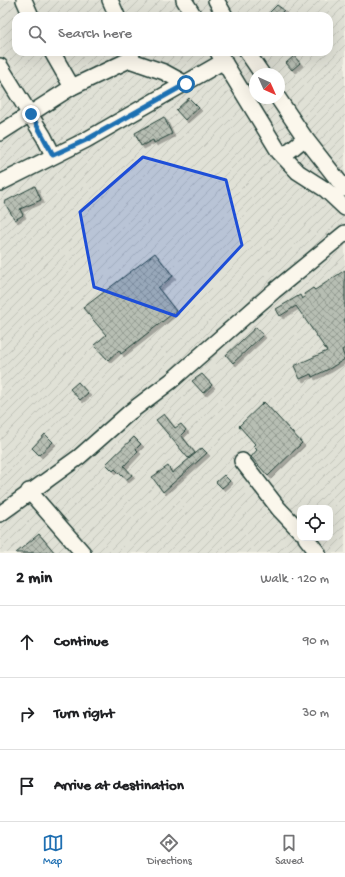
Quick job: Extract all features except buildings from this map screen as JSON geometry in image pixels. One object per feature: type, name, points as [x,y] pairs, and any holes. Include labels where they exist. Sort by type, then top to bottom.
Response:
[{"type":"street","points":[[24,0],[29,12]]},
{"type":"street","points":[[110,0],[116,12]]},
{"type":"street","points":[[184,0],[192,12]]},
{"type":"street","points":[[216,0],[223,12]]},
{"type":"street","points":[[54,56],[72,87]]},
{"type":"street","points":[[0,133],[72,87],[130,56],[186,84]]},
{"type":"street","points":[[250,56],[258,68]]},
{"type":"street","points":[[0,183],[53,155],[86,140],[186,84],[221,57],[283,156],[298,172],[326,190],[345,208]]},
{"type":"street","points":[[0,66],[31,114],[53,155]]},
{"type":"street","points":[[282,104],[305,138],[345,189]]},
{"type":"street","points":[[283,156],[305,138]]},
{"type":"street","points":[[0,514],[79,457],[130,412],[171,381],[286,281],[345,233]]},
{"type":"street","points":[[242,461],[279,509],[297,528]]},
{"type":"street","points":[[30,492],[83,553]]},
{"type":"street","points":[[308,541],[318,553]]},
{"type":"highlighted area","points":[[143,157],[226,180],[242,245],[176,316],[94,287],[80,212]]},
{"type":"shaded area","points":[[0,0],[345,0],[345,553],[0,553]]},
{"type":"route","points":[[31,114],[53,155],[86,140],[186,84]]}]
